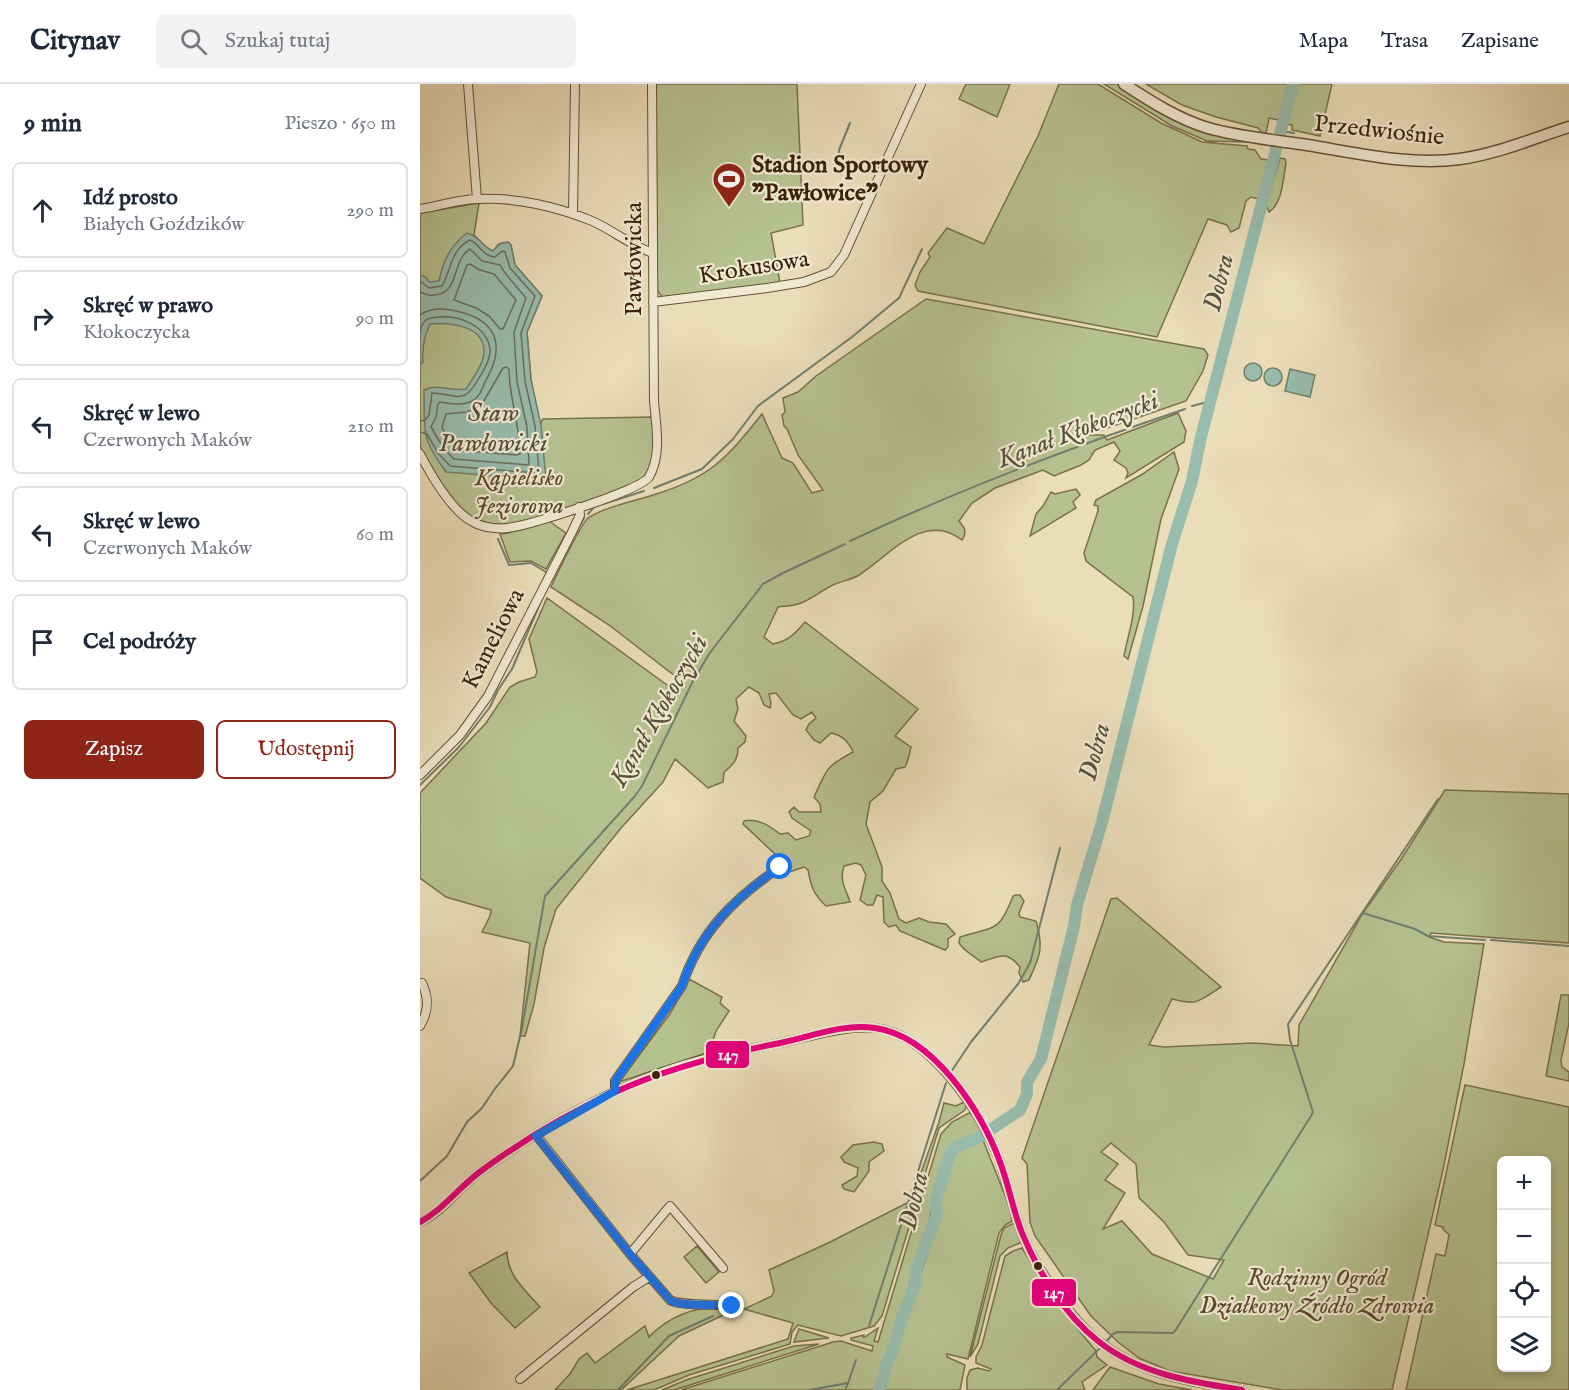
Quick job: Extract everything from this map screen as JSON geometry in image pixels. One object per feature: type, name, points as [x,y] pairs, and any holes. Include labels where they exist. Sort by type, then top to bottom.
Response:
[{"type":"street","points":[[468,84],[477,199]]},
{"type":"street","points":[[573,214],[575,84]]},
{"type":"street","name":"Pawłowicka","points":[[420,454],[456,508],[473,522],[492,528],[511,528],[579,507],[645,483],[649,477],[654,464],[656,433],[652,84]]},
{"type":"street","name":"Krokusowa","points":[[653,302],[788,285],[819,278],[831,272],[844,255],[921,84]]},
{"type":"street","name":"Przedwiośnie","points":[[1124,84],[1153,102],[1207,128],[1397,159],[1440,161],[1479,156],[1569,127]]},
{"type":"street","points":[[420,209],[477,199],[516,201],[573,214],[611,230],[639,249],[653,253]]},
{"type":"street","name":"Kameliowa","points":[[420,775],[460,735],[488,696],[572,532],[580,514],[579,507]]},
{"type":"street","points":[[615,1091],[615,1081],[682,986],[705,937],[744,892],[780,867]]},
{"type":"street","points":[[420,1026],[427,1009],[428,999],[422,983]]},
{"type":"street","points":[[420,1222],[442,1208],[480,1172],[536,1136],[615,1091],[659,1073],[711,1057],[841,1031],[875,1028],[901,1036],[921,1048],[957,1087],[981,1121],[991,1139],[1026,1243],[1074,1317],[1099,1341],[1144,1367],[1168,1377],[1242,1390]]},
{"type":"street","points":[[536,1136],[630,1254],[673,1303],[732,1306]]},
{"type":"street","points":[[630,1254],[670,1206],[723,1268]]},
{"type":"street","points":[[520,1379],[633,1287],[649,1277]]},
{"type":"green space","name":"Stadion Sportowy \"Pawłowice\"","points":[[656,84],[797,84],[803,225],[771,233],[780,283],[663,298],[657,290]]},
{"type":"green space","points":[[966,84],[1010,84],[997,117],[959,99]]},
{"type":"green space","points":[[1059,84],[1098,84],[1161,123],[1202,142],[1247,146],[1248,149],[1255,150],[1261,159],[1269,160],[1259,199],[1251,197],[1246,201],[1239,228],[1231,232],[1227,225],[1208,219],[1157,337],[918,291],[915,285],[930,257],[928,253],[947,228],[984,244],[1038,136]]},
{"type":"green space","points":[[1104,84],[1117,84],[1149,105],[1249,142],[1207,141],[1172,126]]},
{"type":"green space","points":[[1146,84],[1288,84],[1279,120],[1269,118],[1266,133],[1261,132],[1258,128],[1182,105]]},
{"type":"green space","points":[[1295,84],[1332,84],[1320,136],[1292,130],[1292,125],[1285,124]]},
{"type":"green space","points":[[1280,158],[1285,159],[1286,163],[1282,190],[1277,203],[1269,212],[1266,205]]},
{"type":"green space","name":"Kąpielisko Jeziorowa","points":[[479,203],[474,235],[493,251],[499,244],[508,242],[511,245],[515,265],[542,296],[527,332],[531,380],[540,424],[543,419],[652,417],[654,443],[649,470],[639,483],[538,518],[499,525],[474,519],[455,502],[431,467],[420,446],[420,213]]},
{"type":"green space","points":[[926,299],[1204,349],[1208,355],[1203,371],[1186,401],[1087,435],[1104,435],[1107,440],[1178,413],[1186,431],[1184,442],[1126,478],[1128,473],[1126,468],[1114,460],[1120,451],[1114,442],[1095,450],[1089,460],[1081,465],[1054,476],[1043,470],[995,488],[972,503],[959,521],[965,532],[962,540],[948,532],[934,530],[907,539],[856,577],[833,585],[801,603],[778,607],[764,637],[773,644],[783,641],[805,622],[918,709],[895,736],[911,747],[905,767],[896,769],[883,791],[870,802],[866,824],[882,867],[882,881],[890,893],[899,919],[906,923],[919,918],[946,924],[955,934],[948,939],[948,947],[945,950],[900,931],[896,925],[889,927],[884,922],[883,897],[877,895],[873,905],[867,905],[860,900],[866,875],[861,865],[856,863],[844,866],[842,876],[850,902],[826,906],[813,890],[808,870],[804,867],[789,872],[777,856],[743,824],[744,821],[749,820],[759,822],[780,834],[788,833],[796,840],[809,836],[811,831],[792,818],[789,812],[794,807],[799,812],[821,812],[820,804],[814,797],[825,774],[837,762],[853,752],[845,739],[839,735],[831,733],[820,743],[814,740],[806,730],[816,718],[812,712],[801,719],[793,715],[776,693],[769,694],[770,708],[764,705],[759,693],[749,687],[736,699],[738,709],[734,721],[746,736],[745,742],[738,748],[734,762],[724,772],[723,782],[708,788],[675,759],[663,782],[621,828],[556,909],[544,948],[534,1004],[525,1036],[520,1036],[530,943],[482,932],[491,910],[446,897],[420,878],[420,793],[486,723],[510,687],[535,677],[537,672],[529,639],[547,598],[667,685],[676,699],[684,683],[609,625],[551,587],[585,522],[603,510],[673,488],[703,474],[727,455],[762,414],[782,458],[793,463],[812,493],[823,490],[798,455],[784,426],[783,398],[798,392],[816,376]]},
{"type":"green space","points":[[1174,452],[1179,469],[1161,519],[1143,606],[1128,659],[1124,656],[1132,619],[1133,597],[1086,561],[1084,553],[1098,511],[1098,506],[1094,505],[1096,500],[1141,475]]},
{"type":"green space","points":[[1076,489],[1080,495],[1073,502],[1076,508],[1030,536],[1036,514],[1051,492],[1055,494]]},
{"type":"green space","points":[[549,521],[566,533],[546,569],[531,561],[510,562],[500,534]]},
{"type":"green space","name":"Rodzinny Ogród Działkowy Źródło Zdrowia","points":[[1445,790],[1569,794],[1569,943],[1431,933],[1429,937],[1444,942],[1484,944],[1443,1170],[1392,1390],[1282,1390],[1170,1371],[1139,1358],[1091,1316],[1035,1236],[1030,1222],[1027,1164],[1022,1158],[1111,899],[1117,898],[1221,987],[1198,1001],[1172,999],[1149,1045],[1164,1047],[1253,1043],[1298,1046],[1299,1025],[1363,913],[1402,858]],"holes":[[[1111,1143],[1136,1164],[1139,1198],[1164,1222],[1188,1255],[1224,1260],[1213,1279],[1152,1254],[1122,1221],[1103,1229],[1125,1193],[1105,1180],[1118,1164],[1101,1152]]]},
{"type":"green space","points":[[1020,895],[1024,901],[1019,913],[1020,917],[1036,921],[1040,938],[1040,952],[1036,964],[1029,980],[1023,982],[1019,973],[1020,967],[1011,958],[998,956],[981,962],[959,943],[960,937],[988,929],[999,922],[1013,896]]},
{"type":"green space","points":[[689,979],[722,997],[720,1003],[729,1011],[716,1031],[709,1052],[619,1082],[670,1014]]},
{"type":"green space","points":[[1561,995],[1569,995],[1569,1023],[1561,1060],[1562,1067],[1569,1072],[1569,1081],[1546,1076]]},
{"type":"green space","points":[[1465,1085],[1569,1107],[1569,1390],[1406,1390],[1436,1254],[1445,1256],[1449,1235],[1443,1227],[1435,1225]]},
{"type":"green space","points":[[964,1102],[967,1105],[965,1110],[939,1128],[882,1316],[874,1326],[841,1336],[798,1325],[792,1332],[790,1344],[689,1375],[654,1390],[627,1390],[788,1339],[793,1323],[744,1309],[772,1296],[774,1291],[769,1270],[911,1201],[944,1103],[956,1106]]},
{"type":"green space","points":[[969,1113],[974,1115],[985,1138],[983,1140],[1010,1208],[1012,1221],[1005,1225],[999,1233],[968,1359],[947,1354],[947,1357],[965,1365],[960,1390],[882,1390],[940,1217],[940,1204],[948,1173],[942,1170],[933,1198],[929,1223],[877,1390],[681,1390],[833,1342],[841,1341],[872,1351],[873,1346],[851,1340],[851,1338],[864,1335],[865,1337],[878,1328],[874,1341],[878,1342],[941,1134],[952,1122]]},
{"type":"green space","points":[[874,1142],[882,1144],[884,1151],[869,1162],[869,1171],[854,1192],[844,1189],[842,1185],[857,1176],[858,1168],[844,1162],[841,1157],[853,1145]]},
{"type":"green space","points":[[1014,1223],[1022,1242],[1008,1248],[1000,1256],[978,1344],[970,1357],[1001,1235],[1004,1228]]},
{"type":"green space","points":[[697,1246],[719,1272],[706,1283],[684,1257]]},
{"type":"green space","points":[[1022,1248],[1057,1304],[1096,1351],[1097,1357],[1107,1365],[1082,1382],[1085,1390],[967,1390],[970,1370],[978,1368],[989,1371],[991,1369],[976,1363],[976,1357],[982,1345],[1005,1256]]},
{"type":"green space","points":[[507,1252],[513,1275],[540,1307],[515,1328],[491,1303],[469,1273]]},
{"type":"green space","points":[[723,1306],[734,1310],[679,1336],[621,1390],[555,1390],[570,1374],[579,1359],[587,1353],[595,1363],[645,1326],[649,1337],[665,1323],[683,1314],[702,1308]]},
{"type":"green space","points":[[799,1329],[829,1338],[794,1342]]},
{"type":"green space","points":[[819,1344],[674,1390],[662,1390],[686,1380],[794,1346]]},
{"type":"green space","points":[[1110,1367],[1159,1384],[1192,1390],[1093,1390]]},
{"type":"water","name":"Staw Pawłowicki","points":[[467,233],[493,251],[499,244],[508,242],[511,245],[515,265],[542,296],[527,332],[531,380],[541,425],[546,480],[446,472],[428,442],[424,390],[434,387],[466,389],[478,371],[484,355],[482,342],[471,330],[455,325],[430,324],[424,343],[423,362],[420,364],[420,275],[426,277],[429,282],[439,281],[448,254]]},
{"type":"water","points":[[1253,363],[1261,368],[1262,372],[1257,380],[1253,381],[1245,376],[1244,372],[1249,364]]},
{"type":"water","points":[[1273,368],[1281,373],[1282,377],[1277,385],[1273,386],[1265,381],[1264,377],[1269,369]]},
{"type":"water","points":[[1290,369],[1315,375],[1310,397],[1285,391]]},
{"type":"waterway","name":"Dobra","points":[[879,1390],[903,1315],[916,1283],[916,1270],[937,1214],[935,1204],[949,1156],[954,1148],[981,1136],[1020,1110],[1027,1094],[1027,1082],[1041,1059],[1074,926],[1077,905],[1102,822],[1172,544],[1192,481],[1201,437],[1293,84]]},
{"type":"waterway","points":[[840,174],[839,150],[850,123]]},
{"type":"waterway","points":[[1281,131],[1294,133]]},
{"type":"waterway","points":[[654,488],[702,469],[733,439],[758,406],[852,337],[899,298],[922,249]]},
{"type":"waterway","name":"Kanał Kłokoczycki","points":[[1192,406],[1211,401]]},
{"type":"waterway","name":"Kanał Kłokoczycki","points":[[850,541],[1016,470],[1185,409]]},
{"type":"waterway","points":[[588,514],[594,507],[644,491]]},
{"type":"waterway","points":[[575,534],[584,518]]},
{"type":"waterway","points":[[498,539],[509,565],[531,563],[546,572]]},
{"type":"waterway","name":"Kanał Kłokoczycki","points":[[420,1181],[447,1156],[467,1122],[482,1108],[513,1066],[522,1028],[545,896],[642,786],[693,681],[709,654],[763,584],[845,544]]},
{"type":"waterway","points":[[420,785],[459,747],[490,707],[512,669],[541,601]]},
{"type":"waterway","points":[[1105,1343],[1117,1332],[1173,1333],[1175,1331],[1311,1116],[1313,1112],[1290,1040],[1288,1024],[1438,799]]},
{"type":"waterway","points":[[951,1072],[971,1042],[1018,984],[1030,963],[1060,848]]},
{"type":"waterway","points":[[1363,913],[1415,929],[1428,936],[1485,940]]},
{"type":"waterway","points":[[1491,940],[1569,946]]},
{"type":"waterway","points":[[869,1326],[946,1083]]},
{"type":"waterway","points":[[618,1390],[669,1336],[713,1316]]},
{"type":"waterway","points":[[1057,1390],[1101,1347]]},
{"type":"waterway","points":[[848,1383],[856,1360]]},
{"type":"waterway","points":[[809,1390],[848,1383],[845,1390]]},
{"type":"transit line","name":"147","points":[[420,1222],[437,1211],[473,1177],[512,1149],[579,1110],[633,1084],[672,1070],[733,1053],[837,1029],[875,1028],[896,1034],[916,1045],[935,1060],[968,1099],[992,1142],[1022,1233],[1036,1263],[1074,1319],[1114,1352],[1148,1369],[1185,1380],[1242,1390]]},
{"type":"place","name":"Stadion Sportowy \"Pawłowice\"","points":[[729,208]]},
{"type":"route","points":[[732,1306],[673,1303],[630,1254],[536,1136],[615,1091],[615,1081],[682,986],[705,937],[744,892],[780,867]]}]
